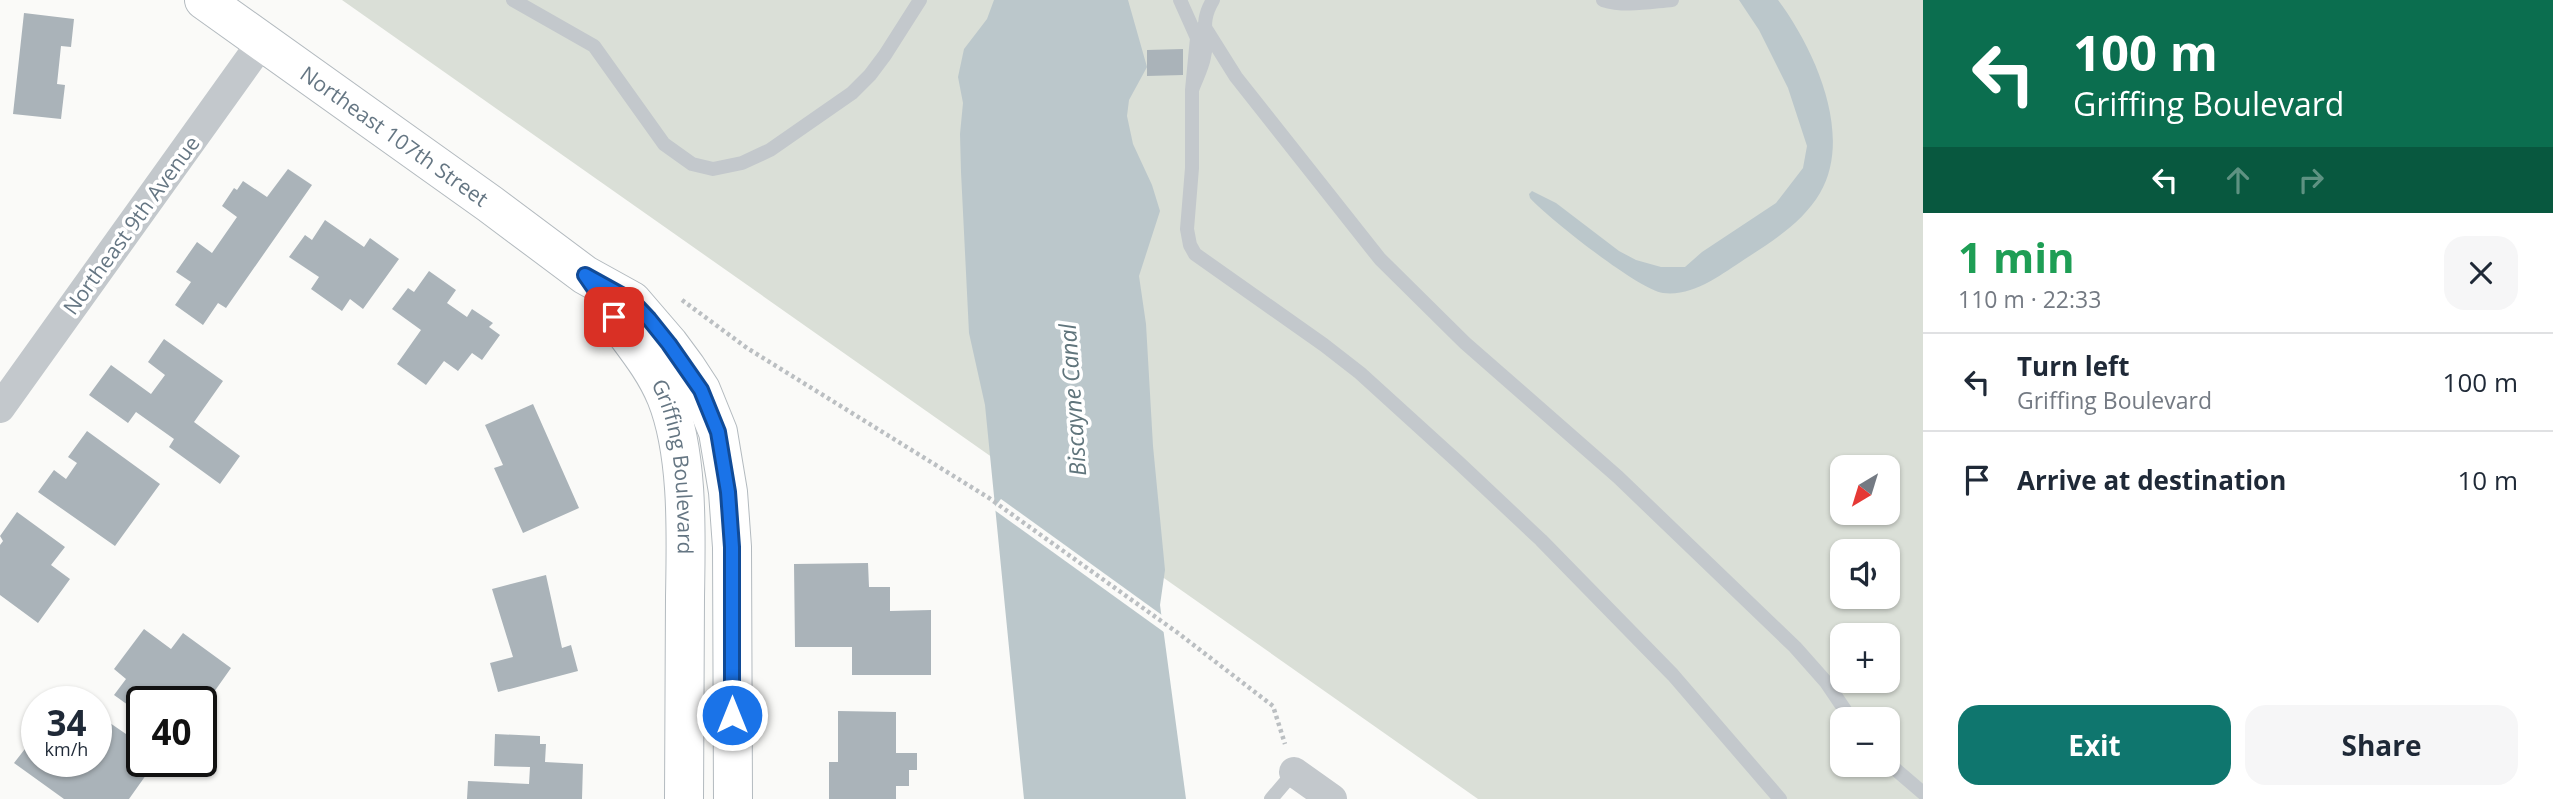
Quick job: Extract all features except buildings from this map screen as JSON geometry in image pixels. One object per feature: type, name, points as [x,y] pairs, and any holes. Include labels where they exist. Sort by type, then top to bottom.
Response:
[{"type":"street","name":"Northeast 107th Street","points":[[204,0],[585,275]]},
{"type":"street","name":"Northeast 9th Avenue","points":[[0,408],[262,42]]},
{"type":"street","name":"Griffing Boulevard","points":[[585,275],[656,375],[667,399],[675,429],[686,513],[684,799]]},
{"type":"street","name":"Griffing Boulevard","points":[[585,275],[632,301],[649,319],[701,390],[718,432],[728,492],[732,547],[733,799]]},
{"type":"street","points":[[1294,772],[1332,799]]},
{"type":"lane","points":[[513,0],[594,46],[664,144],[692,164],[713,169],[741,163],[770,150],[852,93],[885,55],[920,0]]},
{"type":"lane","points":[[1180,0],[1185,6],[1197,38],[1192,90],[1192,168],[1187,229],[1195,254],[1360,373],[1468,471],[1541,540],[1673,675],[1780,799]]},
{"type":"lane","points":[[1192,90],[1205,54],[1204,26],[1206,13],[1213,0]]},
{"type":"lane","points":[[1603,0],[1637,4],[1672,0]]},
{"type":"lane","points":[[1204,26],[1236,77],[1380,259],[1465,343],[1618,477],[1796,647],[1843,707]]},
{"type":"lane","points":[[1271,799],[1294,772]]},
{"type":"lane","points":[[1900,773],[1923,793]]},
{"type":"path","points":[[989,498],[1178,633],[1273,706],[1294,772]]},
{"type":"shaded area","points":[[342,0],[1923,0],[1923,799],[1478,799]]},
{"type":"water","name":"Biscayne Canal","points":[[994,0],[1128,0],[1147,67],[1129,100],[1127,116],[1133,144],[1152,185],[1160,211],[1139,276],[1146,324],[1153,446],[1165,570],[1160,605],[1186,799],[1024,799],[985,405],[969,333],[961,172],[960,134],[963,103],[958,77],[964,49],[987,19]]},
{"type":"water","points":[[1739,0],[1778,0],[1805,42],[1825,93],[1831,119],[1833,145],[1829,170],[1813,203],[1777,238],[1707,283],[1685,291],[1663,293],[1635,280],[1594,252],[1540,208],[1529,194],[1532,191],[1556,203],[1619,251],[1636,260],[1661,267],[1685,267],[1702,252],[1776,203],[1803,168],[1807,146],[1788,88],[1759,30]]},
{"type":"pier","points":[[1001,499],[1166,618],[1168,635],[993,509]]},
{"type":"route","points":[[614,317],[585,275],[632,301],[649,319],[701,390],[718,432],[728,492],[732,547],[732,715]]}]
